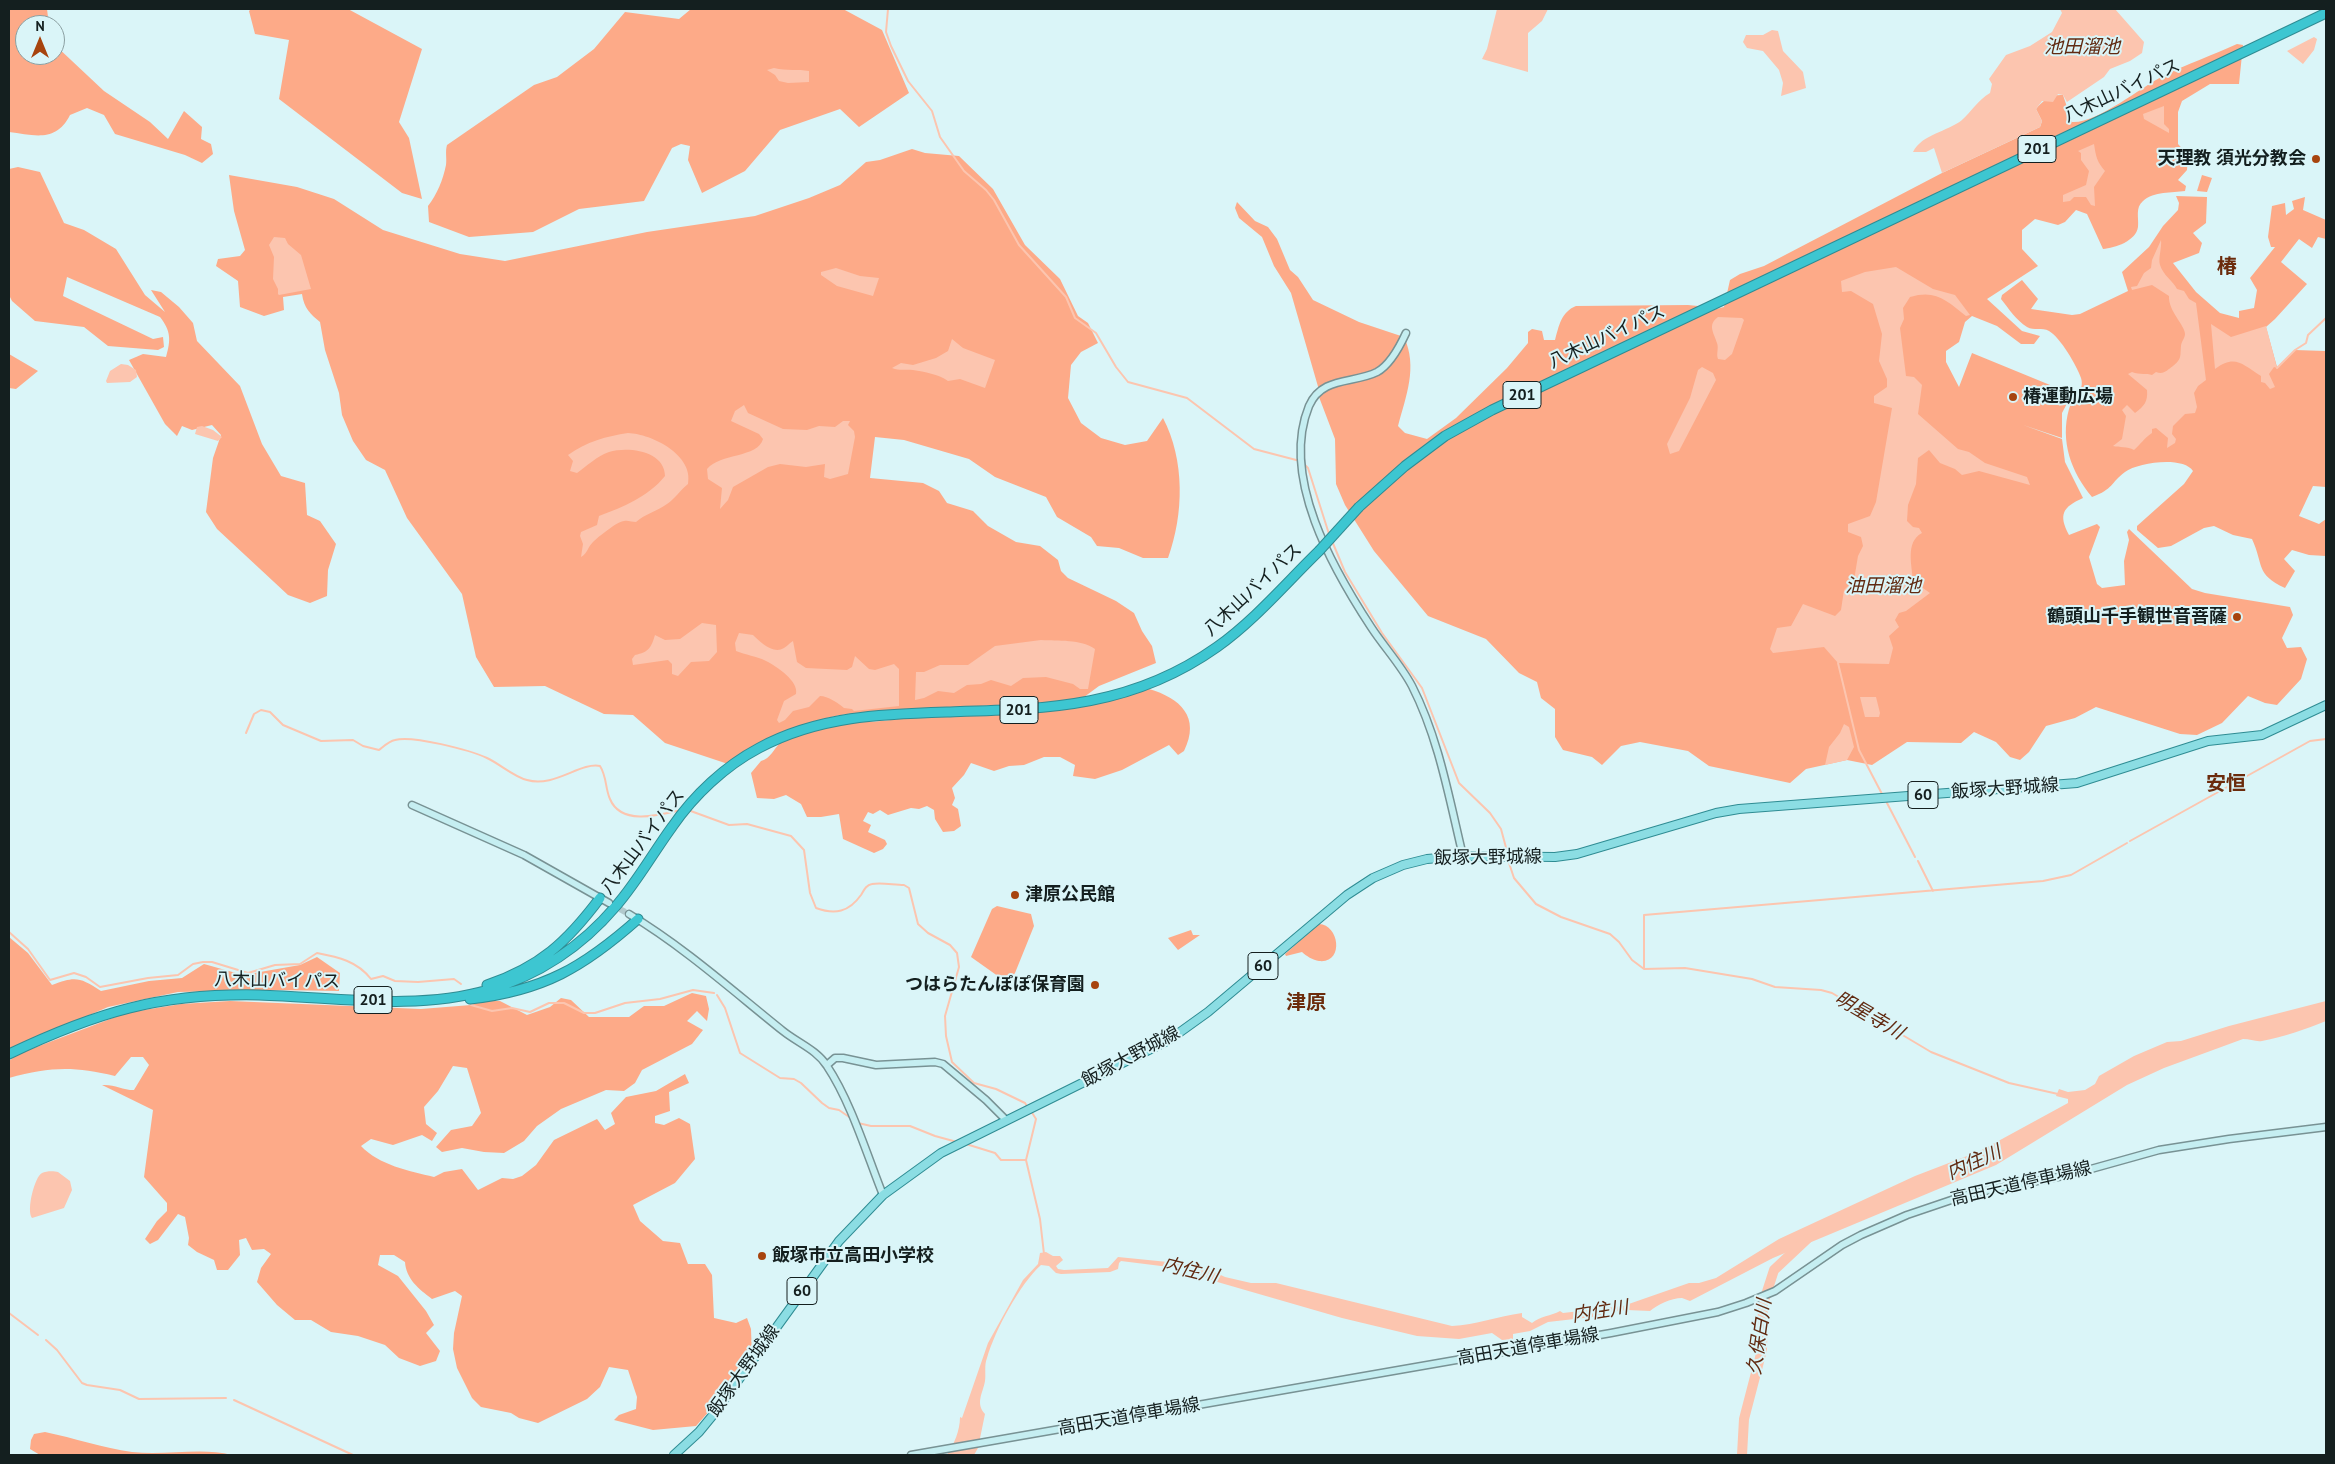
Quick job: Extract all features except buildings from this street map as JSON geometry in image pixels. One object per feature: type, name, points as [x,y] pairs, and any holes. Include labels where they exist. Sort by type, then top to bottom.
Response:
[{"type":"highway","name":"八木山バイパス","points":[[9,1054],[90,1018],[130,1006],[159,1000],[197,996],[256,995],[387,1001],[421,1000],[453,997],[489,990],[519,980],[563,956],[592,931],[618,904],[674,822],[692,802],[709,784],[758,748],[786,735],[823,723],[855,717],[1039,709],[1075,705],[1135,689],[1189,665],[1218,646],[1248,622],[1319,551],[1359,507],[1405,466],[1445,436],[1492,410],[2326,13]]},
{"type":"highway","points":[[421,1000],[489,984],[548,955],[573,933],[600,898]]},
{"type":"highway","points":[[453,997],[464,1000],[487,998],[519,992],[551,980],[605,948],[634,917]]},
{"type":"main road","points":[[1406,333],[1386,366],[1365,376],[1332,383],[1322,388],[1314,397],[1303,431],[1301,468],[1316,522],[1329,556],[1371,627],[1411,685],[1427,722],[1442,766],[1462,856]]},
{"type":"main road","name":"飯塚大野城線","points":[[674,1455],[714,1415],[834,1247],[883,1195],[951,1147],[1169,1040],[1208,1012],[1347,895],[1373,878],[1419,861],[1462,856],[1512,855],[1554,857],[1577,854],[1716,813],[1739,809],[2077,783],[2208,741],[2262,735],[2326,705]]},
{"type":"main road","points":[[412,805],[524,855],[609,903]]},
{"type":"main road","points":[[634,917],[662,935],[792,1038],[816,1054],[827,1065],[851,1115],[883,1195]]},
{"type":"main road","points":[[827,1065],[836,1058],[876,1065],[935,1062],[943,1064],[986,1100],[1006,1120]]},
{"type":"main road","name":"高田天道停車場線","points":[[911,1455],[1611,1333],[1718,1312],[1775,1291],[1842,1245],[1861,1235],[1907,1215],[1969,1194],[2073,1174],[2159,1150],[2326,1127]]},
{"type":"shaded area","points":[[9,9],[47,9],[48,15],[15,15],[15,65],[65,65],[65,54],[104,91],[150,122],[168,139],[184,111],[202,127],[201,139],[211,144],[213,154],[202,163],[185,155],[115,134],[104,115],[87,108],[70,115],[58,130],[51,133],[36,135],[9,132]]},
{"type":"shaded area","points":[[251,9],[348,9],[422,49],[399,122],[409,138],[422,199],[402,193],[279,99],[289,40],[255,34],[249,11]]},
{"type":"shaded area","points":[[691,9],[843,9],[882,30],[909,93],[859,127],[840,109],[780,130],[745,171],[702,193],[688,160],[690,146],[681,144],[672,148],[644,201],[579,209],[533,232],[469,237],[429,222],[428,206],[437,192],[443,176],[446,165],[447,145],[534,85],[557,77],[594,49],[625,12],[679,19]]},
{"type":"shaded area","points":[[2237,44],[2243,45],[2239,84],[2210,84],[2182,101],[2178,112],[2178,144],[2188,155],[2187,170],[2178,180],[2186,186],[2185,191],[2158,194],[2147,198],[2139,207],[2138,227],[2133,236],[2124,243],[2103,249],[2087,214],[2076,210],[2065,222],[2058,225],[2035,219],[2022,230],[2022,249],[2038,266],[1987,299],[2022,331],[2040,336],[2034,344],[2021,344],[1997,326],[1972,316],[1965,322],[1959,342],[1946,351],[1946,362],[1959,387],[1972,353],[2072,394],[2062,413],[2062,438],[2023,425],[2062,439],[2065,462],[2083,498],[2067,508],[2063,516],[2064,522],[2069,535],[2097,524],[2100,527],[2089,557],[2097,584],[2102,588],[2125,585],[2124,561],[2129,540],[2127,532],[2129,529],[2192,589],[2205,593],[2290,607],[2293,615],[2282,638],[2287,648],[2301,647],[2307,659],[2301,679],[2277,705],[2265,703],[2248,696],[2222,723],[2197,735],[2180,734],[2096,707],[2075,718],[2046,726],[2029,752],[2020,760],[2010,757],[1996,742],[1974,732],[1961,743],[1907,742],[1872,765],[1847,760],[1806,769],[1790,783],[1709,766],[1688,751],[1640,742],[1621,746],[1602,765],[1592,757],[1563,750],[1555,737],[1555,709],[1541,698],[1537,682],[1519,673],[1486,639],[1428,616],[1374,551],[1345,505],[1336,484],[1335,439],[1319,397],[1319,390],[1291,293],[1274,266],[1262,237],[1239,218],[1235,208],[1237,202],[1255,221],[1268,227],[1277,239],[1290,270],[1298,277],[1313,300],[1359,322],[1404,337],[1410,359],[1410,370],[1407,393],[1398,426],[1405,433],[1427,439],[1456,418],[1507,368],[1528,343],[1528,332],[1532,329],[1542,331],[1544,340],[1555,340],[1559,325],[1564,316],[1576,306],[1688,305],[1698,306],[1709,311],[1724,307],[1730,280],[1740,274],[1764,266],[1942,173],[2040,127],[2042,121],[2036,109],[2048,99],[2063,95],[2072,122],[2082,121],[2118,104],[2181,67]]},
{"type":"shaded area","points":[[912,149],[925,153],[959,156],[993,189],[1025,245],[1060,279],[1078,316],[1088,323],[1098,343],[1081,352],[1071,365],[1068,398],[1081,423],[1101,438],[1125,445],[1147,441],[1163,418],[1170,434],[1175,451],[1180,487],[1177,523],[1168,558],[1143,558],[1119,548],[1097,546],[1091,537],[1057,517],[1046,497],[995,477],[969,459],[904,440],[875,437],[870,478],[923,483],[939,491],[947,503],[973,511],[988,526],[1016,542],[1040,546],[1058,560],[1061,571],[1068,578],[1116,601],[1134,613],[1142,631],[1152,646],[1156,663],[1099,686],[1080,700],[847,714],[830,717],[784,731],[742,754],[728,764],[665,743],[633,715],[604,714],[545,686],[494,687],[476,657],[462,594],[407,518],[385,470],[366,460],[353,441],[342,415],[339,393],[325,350],[320,322],[308,310],[302,294],[283,297],[284,310],[264,316],[240,307],[238,281],[216,266],[218,259],[240,256],[245,250],[234,211],[229,175],[297,187],[334,199],[383,230],[460,254],[505,261],[647,232],[755,216],[809,198],[840,185],[866,162],[880,160]]},
{"type":"shaded area","points":[[18,167],[40,172],[64,223],[84,230],[116,249],[145,295],[165,312],[151,290],[161,292],[179,307],[193,323],[197,341],[240,386],[262,444],[281,476],[305,483],[307,515],[320,521],[336,544],[328,570],[327,596],[310,603],[288,595],[217,529],[206,512],[213,458],[221,435],[212,425],[192,430],[182,426],[177,436],[165,424],[129,360],[143,354],[166,357],[169,336],[160,317],[67,277],[63,296],[153,339],[163,337],[164,347],[158,350],[108,346],[84,327],[35,321],[12,301],[9,295],[9,169]]},
{"type":"shaded area","points":[[2202,175],[2212,178],[2207,192],[2197,191]]},
{"type":"shaded area","points":[[2176,196],[2207,197],[2206,223],[2193,233],[2202,243],[2199,253],[2173,263],[2196,292],[2220,313],[2239,318],[2239,311],[2254,308],[2257,290],[2250,278],[2275,247],[2271,247],[2268,237],[2272,206],[2285,203],[2286,215],[2294,209],[2292,201],[2305,197],[2303,210],[2326,220],[2326,239],[2318,237],[2312,248],[2299,239],[2281,262],[2307,284],[2266,327],[2277,367],[2295,350],[2325,351],[2326,487],[2313,486],[2299,516],[2319,524],[2326,519],[2326,556],[2309,555],[2292,550],[2284,559],[2295,571],[2285,588],[2275,583],[2265,573],[2252,539],[2233,535],[2214,526],[2204,528],[2171,546],[2158,548],[2137,530],[2137,526],[2184,484],[2193,471],[2188,466],[2180,463],[2160,462],[2131,468],[2108,488],[2092,497],[2073,467],[2067,444],[2066,433],[2069,409],[2082,383],[2079,373],[2068,352],[2053,334],[2044,329],[2027,327],[2016,318],[2001,299],[2002,295],[2022,280],[2038,299],[2031,309],[2072,315],[2080,314],[2128,291],[2122,272],[2149,247],[2163,226],[2178,210],[2179,203]]},
{"type":"shaded area","points":[[9,354],[38,371],[16,389],[9,388]]},
{"type":"shaded area","points":[[1149,689],[1170,698],[1178,704],[1189,719],[1189,739],[1184,751],[1178,755],[1169,745],[1122,770],[1095,779],[1073,776],[1075,765],[1060,757],[1044,757],[1024,765],[1009,766],[994,771],[971,763],[964,775],[952,788],[955,798],[952,805],[958,809],[961,826],[954,831],[943,832],[935,819],[934,810],[927,806],[919,809],[911,808],[888,815],[880,810],[873,814],[868,812],[863,821],[871,825],[868,832],[885,840],[887,844],[883,849],[874,853],[843,839],[839,814],[807,817],[801,804],[786,795],[774,799],[757,798],[751,773],[761,761],[770,756],[783,741],[819,728],[844,723],[886,721],[907,717],[999,715],[1060,710],[1120,698]]},
{"type":"shaded area","points":[[997,906],[1031,914],[1034,926],[1015,973],[1012,977],[1002,979],[971,957],[992,909]]},
{"type":"shaded area","points":[[1319,924],[1326,926],[1335,937],[1336,951],[1332,957],[1319,961],[1310,958],[1302,952],[1286,956],[1285,954]]},
{"type":"shaded area","points":[[1191,930],[1193,935],[1200,935],[1178,950],[1168,938]]},
{"type":"shaded area","points":[[9,937],[28,953],[52,985],[66,980],[77,979],[101,991],[149,981],[182,978],[204,964],[243,975],[300,965],[317,957],[340,973],[339,991],[178,992],[108,1007],[9,1050]]},
{"type":"shaded area","points":[[692,993],[706,996],[709,1009],[707,1021],[697,1011],[687,1021],[703,1030],[692,1044],[642,1070],[635,1083],[624,1091],[606,1090],[561,1109],[537,1126],[524,1141],[504,1153],[462,1148],[442,1152],[436,1147],[451,1130],[472,1126],[481,1113],[467,1068],[453,1066],[438,1091],[424,1107],[426,1124],[437,1133],[432,1141],[422,1135],[393,1145],[371,1139],[361,1146],[368,1153],[385,1163],[434,1177],[444,1172],[462,1169],[478,1190],[502,1178],[513,1179],[522,1176],[536,1165],[554,1140],[597,1119],[605,1130],[615,1124],[611,1113],[626,1097],[656,1091],[685,1074],[689,1083],[669,1092],[670,1111],[655,1116],[655,1123],[664,1125],[679,1118],[690,1124],[695,1159],[675,1183],[633,1205],[640,1221],[663,1241],[680,1243],[688,1264],[705,1264],[712,1275],[714,1318],[736,1323],[747,1318],[751,1329],[752,1357],[696,1426],[653,1430],[614,1420],[619,1415],[636,1409],[637,1397],[628,1370],[609,1367],[600,1387],[587,1399],[538,1423],[519,1418],[511,1413],[481,1407],[472,1398],[457,1368],[453,1349],[454,1333],[462,1296],[455,1291],[432,1299],[411,1279],[405,1262],[394,1255],[380,1255],[378,1265],[398,1276],[426,1311],[434,1325],[426,1333],[440,1351],[436,1361],[420,1366],[399,1358],[385,1345],[358,1336],[331,1332],[311,1320],[295,1320],[277,1305],[257,1282],[261,1268],[271,1254],[264,1249],[252,1250],[246,1238],[239,1240],[240,1255],[228,1270],[217,1270],[214,1260],[197,1252],[188,1245],[189,1238],[185,1217],[178,1214],[158,1240],[150,1244],[145,1239],[157,1221],[167,1211],[167,1203],[144,1177],[153,1110],[102,1085],[134,1090],[149,1065],[143,1057],[131,1057],[115,1076],[74,1069],[62,1069],[9,1078],[9,1061],[18,1054],[126,1013],[181,1004],[230,1001],[421,1009],[471,1005],[482,1001],[500,1001],[527,1015],[550,1007],[561,998],[571,1000],[589,1017],[629,1017],[644,1006],[664,1006]]},
{"type":"shaded area","points":[[45,1432],[132,1452],[208,1452],[232,1455],[40,1455],[30,1449],[31,1440],[34,1434]]},
{"type":"water","points":[[1497,9],[1548,9],[1542,21],[1528,33],[1528,72],[1482,59],[1487,49]]},
{"type":"water","name":"池田溜池","points":[[2060,9],[2115,9],[2144,42],[2142,53],[2130,61],[2110,69],[2104,77],[2067,102],[2063,95],[2058,94],[2053,102],[2042,101],[2036,109],[2042,121],[2040,127],[1942,173],[1934,148],[1926,152],[1913,152],[1922,141],[1962,120],[1990,93],[1992,84],[1989,79],[2006,55],[2030,46],[2052,32],[2062,13]]},
{"type":"water","points":[[1772,30],[1778,31],[1783,51],[1803,72],[1806,88],[1781,96],[1783,83],[1779,70],[1763,51],[1747,48],[1743,42],[1746,35],[1763,35]]},
{"type":"water","points":[[2314,37],[2317,39],[2314,50],[2303,64],[2287,51]]},
{"type":"water","points":[[774,68],[809,71],[809,82],[788,83],[779,81],[775,75],[767,70]]},
{"type":"water","points":[[2164,106],[2164,124],[2169,129],[2169,133],[2144,119],[2143,114]]},
{"type":"water","points":[[2094,144],[2097,159],[2105,171],[2094,187],[2095,206],[2091,205],[2086,197],[2074,197],[2070,201],[2063,202],[2063,195],[2086,185],[2089,171],[2081,160],[2081,153],[2078,151]]},
{"type":"water","points":[[274,237],[285,238],[288,244],[301,255],[311,289],[278,294],[278,289],[273,279],[274,257],[269,245]]},
{"type":"water","points":[[2161,240],[2159,259],[2161,269],[2177,289],[2184,291],[2189,299],[2196,303],[2206,380],[2198,386],[2194,393],[2197,407],[2195,413],[2185,414],[2173,426],[2172,434],[2176,439],[2175,443],[2167,448],[2168,438],[2156,428],[2152,429],[2152,433],[2134,450],[2113,446],[2122,439],[2126,416],[2122,410],[2127,405],[2135,413],[2143,406],[2147,398],[2147,390],[2128,374],[2132,372],[2152,375],[2156,372],[2161,373],[2176,364],[2185,336],[2184,330],[2169,302],[2169,296],[2152,285],[2132,290],[2131,287],[2137,286],[2144,273],[2151,268],[2152,260]]},
{"type":"water","name":"油田溜池","points":[[1896,267],[1933,289],[1955,295],[1970,315],[1966,316],[1947,301],[1927,294],[1910,297],[1903,308],[1904,319],[1900,328],[1906,376],[1914,377],[1922,385],[1918,414],[1958,449],[1969,452],[1985,463],[2027,477],[2030,485],[1979,471],[1962,475],[1955,469],[1940,463],[1929,450],[1918,458],[1916,484],[1908,505],[1907,521],[1913,527],[1919,528],[1922,533],[1913,542],[1911,548],[1913,581],[1930,593],[1906,611],[1899,613],[1895,620],[1899,627],[1889,636],[1893,648],[1889,664],[1838,663],[1824,647],[1773,653],[1770,649],[1777,628],[1791,626],[1803,604],[1835,616],[1841,610],[1844,590],[1854,580],[1858,556],[1863,546],[1861,537],[1848,532],[1848,524],[1870,516],[1876,502],[1892,408],[1874,403],[1874,396],[1887,387],[1887,379],[1879,361],[1882,334],[1873,304],[1851,291],[1842,292],[1841,281],[1865,272]]},
{"type":"water","points":[[836,268],[860,276],[879,278],[873,296],[837,286],[821,275],[821,272]]},
{"type":"water","points":[[1718,317],[1742,318],[1744,320],[1732,354],[1725,360],[1718,359],[1718,345],[1712,329],[1713,323]]},
{"type":"water","points":[[2211,324],[2231,337],[2266,326],[2277,368],[2274,367],[2269,374],[2275,387],[2270,389],[2265,383],[2261,382],[2261,376],[2238,362],[2228,362],[2215,369]]},
{"type":"water","points":[[952,339],[963,348],[995,360],[985,388],[960,379],[948,381],[927,373],[892,368],[901,363],[913,365],[936,358],[948,351]]},
{"type":"water","points":[[121,364],[128,365],[136,370],[137,377],[130,382],[107,383],[110,371]]},
{"type":"water","points":[[1702,367],[1713,373],[1716,380],[1679,451],[1670,454],[1667,444],[1690,398],[1698,370]]},
{"type":"water","points":[[744,405],[748,413],[783,429],[807,430],[819,426],[835,427],[843,421],[850,421],[848,425],[854,431],[855,437],[848,474],[830,479],[824,477],[825,464],[806,467],[780,464],[768,467],[733,487],[728,500],[720,509],[722,488],[708,479],[707,469],[721,460],[747,453],[760,445],[763,439],[759,434],[731,421],[735,411]]},
{"type":"water","points":[[202,426],[213,430],[222,437],[218,441],[195,434],[197,427]]},
{"type":"water","points":[[628,433],[648,437],[678,455],[685,464],[688,484],[670,502],[636,522],[624,521],[613,526],[593,542],[581,557],[583,544],[580,536],[581,532],[597,525],[599,516],[643,496],[665,476],[659,461],[644,452],[635,450],[609,452],[577,473],[570,471],[573,461],[568,455],[575,450],[597,440]]},
{"type":"water","points":[[702,623],[716,625],[717,652],[709,661],[691,662],[678,676],[672,674],[672,664],[668,660],[633,665],[632,659],[635,655],[649,649],[655,635],[665,640],[680,639]]},
{"type":"water","points":[[739,633],[753,635],[759,641],[775,650],[784,648],[793,641],[797,662],[806,668],[847,670],[852,667],[855,656],[869,669],[875,670],[894,664],[899,669],[899,706],[854,711],[844,708],[830,698],[820,696],[809,707],[793,711],[785,720],[779,723],[777,720],[784,701],[796,694],[794,684],[786,674],[770,663],[736,651],[735,643]]},
{"type":"water","points":[[1041,640],[1076,642],[1095,649],[1088,689],[1080,689],[1073,684],[1046,677],[1023,678],[1011,686],[991,680],[981,684],[967,685],[954,693],[938,691],[915,700],[916,672],[924,672],[940,665],[968,665],[995,646]]},
{"type":"water","points":[[1860,697],[1876,697],[1880,713],[1879,717],[1865,717]]},
{"type":"water","points":[[1844,724],[1849,727],[1854,747],[1847,760],[1825,765],[1829,747],[1840,733]]},
{"type":"water","name":"内住川","points":[[2326,1001],[2326,1021],[2295,1033],[2270,1039],[2260,1041],[2243,1039],[2164,1068],[2127,1085],[1996,1165],[1773,1258],[1690,1301],[1682,1298],[1673,1299],[1660,1304],[1650,1311],[1627,1310],[1603,1313],[1601,1316],[1548,1322],[1530,1331],[1513,1334],[1513,1339],[1502,1340],[1492,1333],[1459,1339],[1417,1336],[1342,1318],[1214,1281],[1185,1269],[1121,1261],[1118,1269],[1110,1272],[1061,1274],[1056,1273],[1049,1266],[1041,1265],[1017,1295],[1002,1321],[986,1361],[985,1381],[980,1398],[980,1406],[985,1414],[978,1448],[974,1455],[947,1455],[956,1437],[960,1417],[962,1418],[988,1343],[1023,1280],[1038,1264],[1040,1253],[1046,1252],[1053,1256],[1060,1256],[1063,1260],[1056,1266],[1058,1269],[1064,1270],[1108,1268],[1118,1257],[1178,1263],[1208,1269],[1225,1277],[1251,1283],[1276,1283],[1452,1326],[1522,1313],[1522,1317],[1532,1323],[1560,1311],[1563,1313],[1623,1306],[1689,1283],[1699,1283],[1716,1278],[1779,1239],[1915,1176],[1980,1151],[2068,1103],[2068,1099],[2056,1096],[2059,1089],[2068,1092],[2085,1090],[2095,1084],[2099,1076],[2134,1056],[2167,1042],[2181,1041],[2229,1026]]},
{"type":"water","points":[[50,1171],[58,1172],[70,1181],[72,1190],[64,1208],[32,1218],[30,1208],[32,1194],[39,1175]]},
{"type":"waterway","points":[[888,9],[886,32],[891,46],[908,81],[932,111],[940,137],[964,171],[986,190],[994,200],[1019,245],[1066,297],[1075,318],[1096,333],[1116,367],[1128,382],[1187,398],[1254,449],[1300,461]]},
{"type":"waterway","points":[[2277,368],[2295,350],[2306,343],[2308,335],[2326,318]]},
{"type":"waterway","points":[[1304,464],[1308,468],[1329,534]]},
{"type":"waterway","points":[[1332,541],[1345,572],[1382,633],[1422,688],[1459,783],[1490,813],[1501,829],[1508,855]]},
{"type":"waterway","points":[[1838,663],[1859,750],[1882,794]]},
{"type":"waterway","points":[[246,733],[254,714],[261,710],[270,712],[283,725],[321,741],[353,740],[363,746],[379,750],[395,740],[427,741],[479,755],[517,776],[537,782],[547,781],[584,768],[600,766],[604,774],[610,799],[615,807],[623,813],[632,816],[652,816],[681,810]]},
{"type":"waterway","points":[[2130,841],[2310,741],[2326,739]]},
{"type":"waterway","points":[[1887,803],[1915,857]]},
{"type":"waterway","points":[[688,810],[729,825],[747,824],[791,836],[804,850],[810,893],[816,908],[841,911],[852,905],[867,887],[872,884],[904,885],[909,888],[918,924],[928,933],[950,945],[957,953],[959,967],[945,1016],[946,1036],[952,1062],[974,1083],[996,1089],[1025,1103],[1028,1108]]},
{"type":"waterway","points":[[1644,969],[1644,915],[2043,881],[2071,875],[2127,843]]},
{"type":"waterway","points":[[1508,860],[1514,878],[1536,904],[1561,917],[1610,934],[1619,942],[1632,960],[1644,969]]},
{"type":"waterway","points":[[1918,861],[1933,891]]},
{"type":"waterway","points":[[9,932],[28,949],[50,980],[74,973],[86,977],[100,987],[148,978],[178,975],[193,964],[203,962],[212,962],[248,973],[275,965],[300,964],[317,953],[340,958],[353,964],[371,979],[383,976],[395,981],[418,982],[454,979],[461,984]]},
{"type":"waterway","name":"明星寺川","points":[[1644,969],[1685,968],[1752,979],[1775,987],[1821,990],[1832,993],[1931,1052],[2009,1083],[2058,1094]]},
{"type":"waterway","points":[[469,1002],[471,1005],[492,1011],[512,1008],[530,1012],[549,1003],[564,1003],[584,1013],[595,1013],[625,1003],[660,999],[693,990],[714,993]]},
{"type":"waterway","points":[[717,995],[725,1008],[740,1053],[780,1078],[794,1079],[801,1083],[829,1108],[839,1110],[852,1119]]},
{"type":"waterway","points":[[1031,1111],[1036,1119],[1026,1160],[1040,1219],[1044,1254]]},
{"type":"waterway","points":[[858,1123],[871,1126],[910,1126],[957,1142]]},
{"type":"waterway","points":[[966,1144],[995,1153],[1001,1160],[1026,1160]]},
{"type":"waterway","name":"久保白川","points":[[1742,1455],[1744,1419],[1762,1350],[1763,1304],[1774,1270],[1807,1239]]},
{"type":"waterway","points":[[9,1313],[38,1335]]},
{"type":"waterway","points":[[46,1340],[57,1350],[82,1383],[87,1385],[120,1390],[139,1399],[226,1398]]},
{"type":"waterway","points":[[234,1400],[353,1455]]},
{"type":"tunnel","points":[[612,905],[629,914]]},
{"type":"place","name":"天理教 須光分教会","points":[[2316,159]]},
{"type":"place","name":"椿運動広場","points":[[2013,397]]},
{"type":"place","name":"鶴頭山千手観世音菩薩","points":[[2237,617]]},
{"type":"place","name":"津原公民館","points":[[1015,895]]},
{"type":"place","name":"つはらたんぽぽ保育園","points":[[1095,985]]},
{"type":"place","name":"飯塚市立高田小学校","points":[[762,1256]]},
{"type":"district","name":"椿","points":[[2227,267]]},
{"type":"district","name":"安恒","points":[[2226,784]]},
{"type":"district","name":"津原","points":[[1306,1003]]}]
